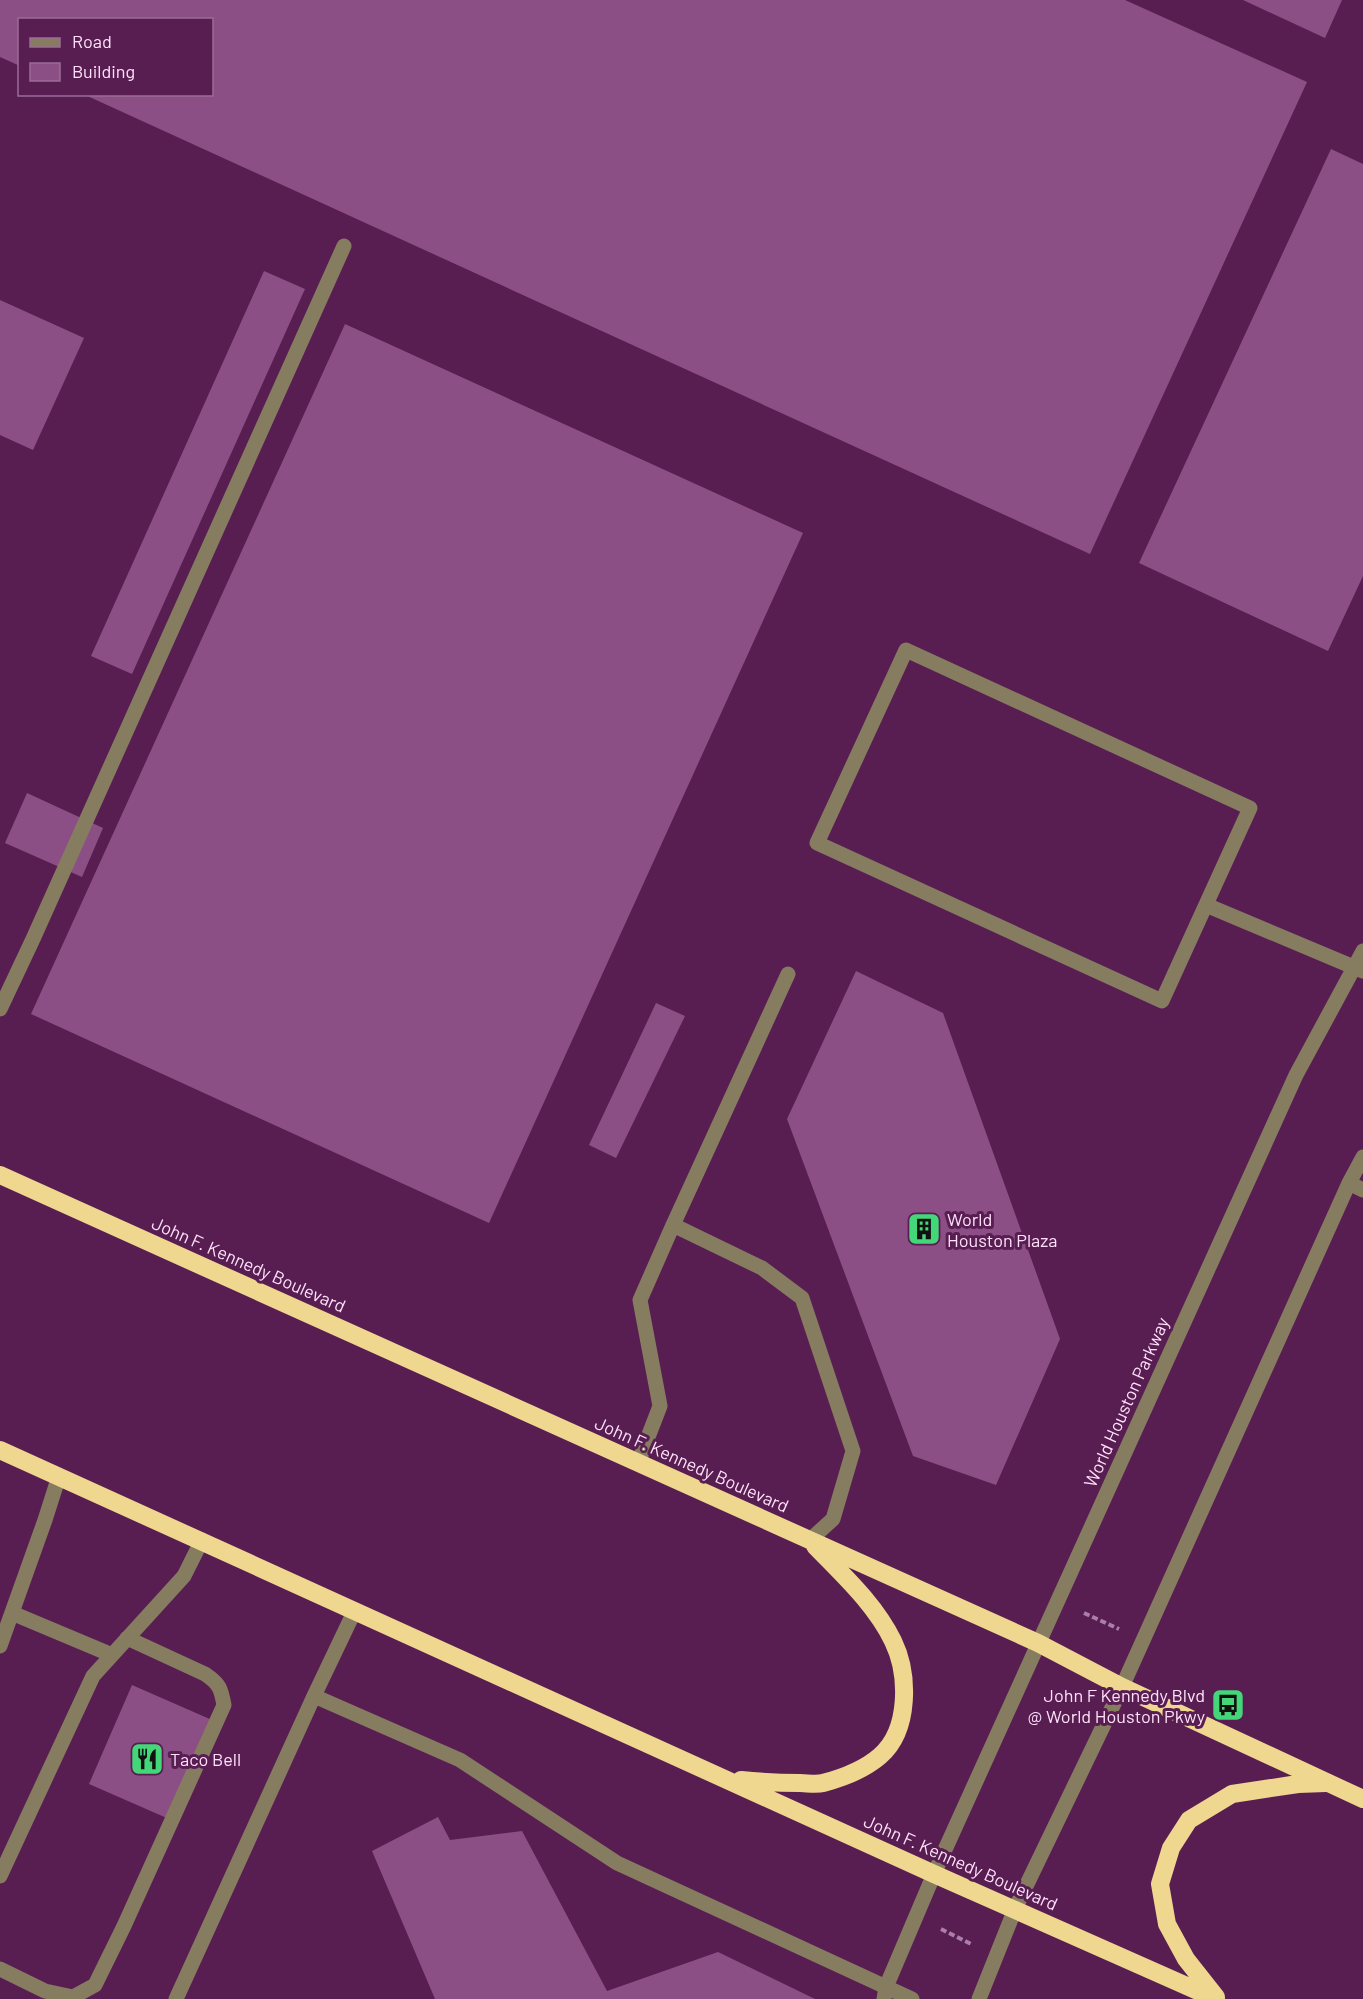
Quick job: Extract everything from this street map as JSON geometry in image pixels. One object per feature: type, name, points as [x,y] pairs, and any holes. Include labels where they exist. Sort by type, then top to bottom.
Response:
[{"type":"highway","name":"John F. Kennedy Boulevard","points":[[0,1175],[1038,1643],[1122,1687],[1363,1799]]},
{"type":"highway","name":"John F. Kennedy Boulevard","points":[[0,1450],[934,1874],[1217,1999]]},
{"type":"highway","points":[[722,1777],[765,1783],[821,1784],[865,1767],[882,1755],[894,1736],[902,1716],[905,1697],[902,1670],[893,1641],[872,1608],[810,1540]]},
{"type":"highway","points":[[1217,1999],[1186,1959],[1167,1924],[1160,1884],[1171,1848],[1189,1820],[1232,1794],[1298,1784],[1330,1783]]},
{"type":"street","points":[[0,1010],[344,246]]},
{"type":"street","points":[[906,650],[1250,808],[1206,905],[1162,1001],[817,843],[906,650]]},
{"type":"street","points":[[1206,905],[1358,968]]},
{"type":"street","name":"World Houston Parkway","points":[[885,1993],[934,1874],[1296,1075],[1358,968],[1363,951]]},
{"type":"street","points":[[638,1463],[660,1406],[640,1300],[788,974]]},
{"type":"street","points":[[979,1999],[1015,1910],[1122,1687],[1363,1157]]},
{"type":"street","points":[[1349,1184],[1363,1190]]},
{"type":"street","points":[[674,1225],[762,1268],[802,1298],[853,1451],[834,1519],[810,1540]]},
{"type":"street","points":[[0,1646],[45,1520],[58,1476]]},
{"type":"street","points":[[0,1876],[93,1676],[184,1576],[201,1540]]},
{"type":"street","points":[[176,1999],[355,1610]]},
{"type":"street","points":[[12,1613],[112,1655]]},
{"type":"street","points":[[0,1969],[45,1990],[73,1998],[94,1985],[124,1926],[224,1706],[221,1688],[214,1679],[127,1638]]},
{"type":"street","points":[[314,1696],[460,1760],[617,1863],[885,1993],[912,1999]]},
{"type":"path","points":[[1084,1613],[1121,1630]]},
{"type":"path","points":[[941,1929],[976,1946]]},
{"type":"building","points":[[0,0],[1125,0],[1307,82],[1090,554],[87,96],[213,96],[213,18],[18,18],[18,65],[0,57]]},
{"type":"building","points":[[1243,0],[1342,0],[1325,38]]},
{"type":"building","points":[[1331,149],[1363,164],[1363,576],[1328,651],[1139,563]]},
{"type":"building","points":[[264,271],[305,289],[132,674],[91,656]]},
{"type":"building","points":[[0,300],[84,338],[33,450],[0,435]]},
{"type":"building","points":[[345,324],[803,533],[489,1223],[31,1014]]},
{"type":"building","points":[[27,793],[103,828],[82,877],[5,843]]},
{"type":"building","name":"World Houston Plaza","points":[[856,971],[943,1013],[1060,1339],[996,1485],[913,1456],[787,1119]]},
{"type":"building","points":[[656,1003],[685,1016],[616,1158],[589,1145]]},
{"type":"building","name":"Taco Bell","points":[[132,1685],[212,1720],[169,1819],[89,1784]]},
{"type":"building","points":[[438,1817],[450,1840],[522,1831],[607,1991],[718,1952],[815,1999],[435,1999],[372,1851]]},
{"type":"place","name":"World Houston Plaza","points":[[924,1229]]},
{"type":"place","name":"John F Kennedy Blvd @ World Houston Pkwy","points":[[1228,1705]]},
{"type":"place","name":"Taco Bell","points":[[147,1759]]}]
